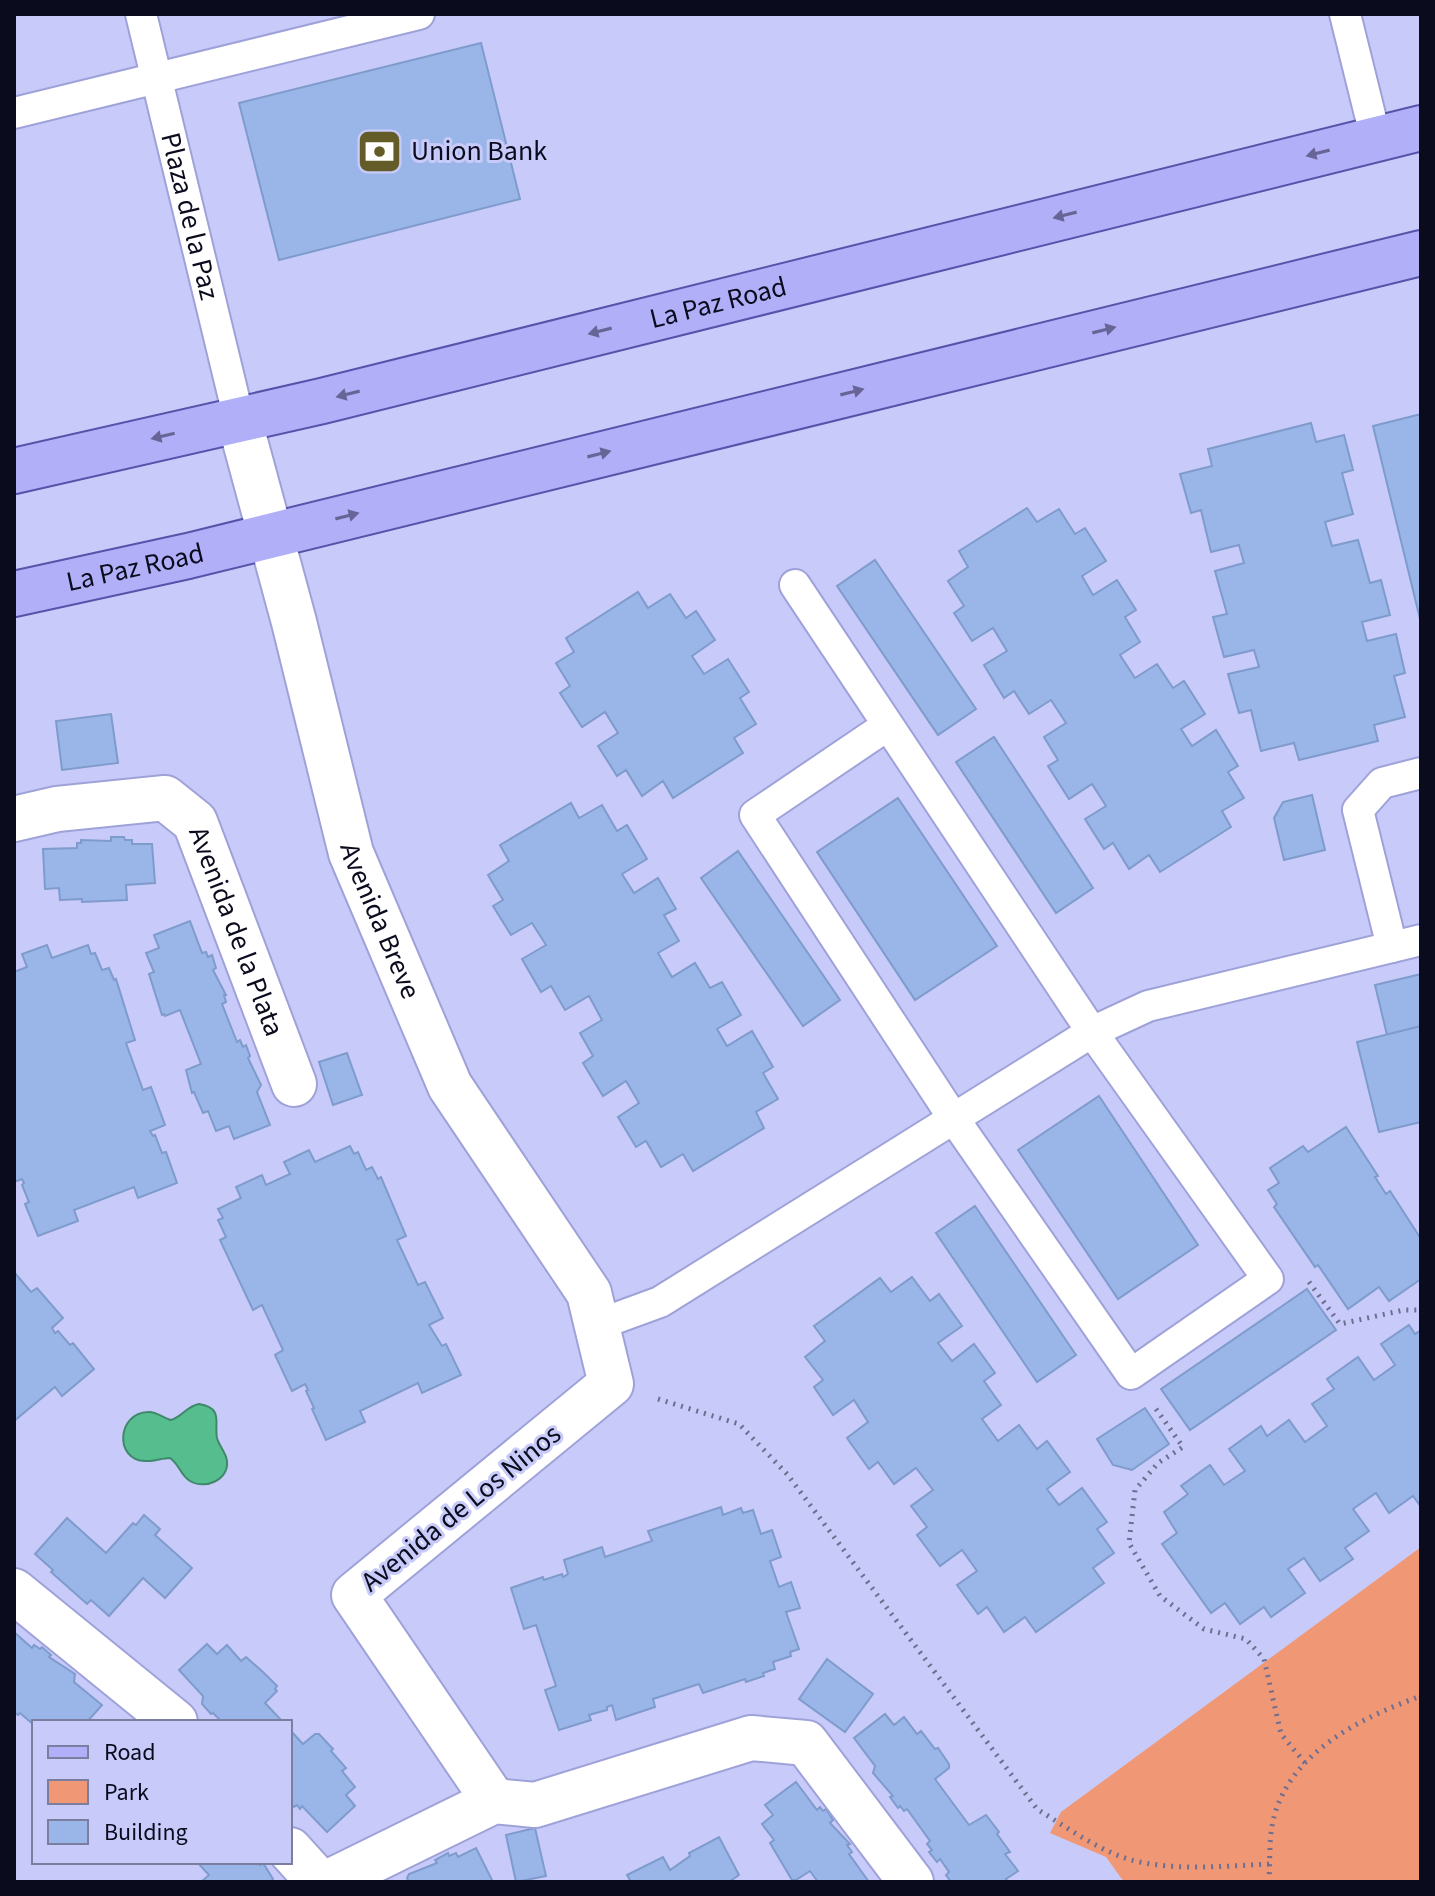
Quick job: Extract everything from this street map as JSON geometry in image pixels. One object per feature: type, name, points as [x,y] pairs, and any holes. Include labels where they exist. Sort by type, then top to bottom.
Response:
[{"type":"main road","name":"La Paz Road","points":[[14,471],[239,419],[1421,128]]},
{"type":"main road","name":"La Paz Road","points":[[14,594],[188,556],[1421,253]]},
{"type":"street","name":"Avenida Breve","points":[[239,419],[351,853],[450,1086],[589,1293],[611,1384]]},
{"type":"street","name":"Avenida de la Plata","points":[[14,819],[57,809],[165,798],[195,822],[294,1084]]},
{"type":"street","name":"Avenida de Los Ninos","points":[[494,1801],[354,1595],[611,1384]]},
{"type":"street","points":[[14,1591],[173,1720]]},
{"type":"street","points":[[329,1882],[494,1801],[535,1805],[751,1738],[806,1743],[911,1882]]},
{"type":"street","points":[[292,1852],[319,1882]]},
{"type":"lane","name":"Plaza de la Paz","points":[[141,14],[239,419]]},
{"type":"lane","points":[[14,113],[419,14]]},
{"type":"lane","points":[[1345,14],[1376,139]]},
{"type":"lane","points":[[795,585],[1092,1032],[1268,1279],[1131,1374],[954,1119],[755,815],[888,725]]},
{"type":"lane","points":[[597,1325],[660,1302],[1092,1032],[1148,1006],[1406,944],[1358,810],[1382,783],[1421,773]]},
{"type":"path","points":[[1268,1279],[1310,1282],[1340,1324],[1404,1310],[1421,1310]]},
{"type":"path","points":[[1131,1374],[1183,1447],[1158,1463],[1135,1490],[1129,1543],[1160,1596],[1204,1629],[1246,1639],[1264,1659],[1281,1734],[1305,1763]]},
{"type":"path","points":[[611,1384],[739,1424],[787,1474],[1037,1809],[1092,1843],[1133,1860],[1189,1868],[1270,1864]]},
{"type":"path","points":[[1269,1882],[1273,1824],[1290,1780],[1325,1743],[1395,1706],[1421,1696]]},
{"type":"green space","points":[[1421,1547],[1421,1882],[1124,1882],[1106,1857],[1050,1833],[1061,1812]]},
{"type":"shaded area","points":[[199,1404],[215,1413],[217,1438],[227,1461],[227,1468],[215,1482],[196,1484],[187,1479],[170,1458],[145,1461],[135,1459],[128,1453],[124,1445],[125,1428],[138,1414],[151,1412],[171,1420]]},
{"type":"building","name":"Union Bank","points":[[481,43],[520,199],[279,260],[239,103]]},
{"type":"building","points":[[1421,414],[1421,623],[1373,426]]},
{"type":"building","points":[[1311,423],[1316,442],[1344,435],[1353,470],[1342,473],[1353,514],[1325,522],[1332,546],[1358,540],[1370,583],[1381,580],[1390,615],[1362,622],[1367,641],[1396,634],[1405,673],[1394,676],[1405,717],[1374,725],[1378,741],[1299,760],[1294,743],[1261,751],[1251,710],[1239,713],[1228,674],[1259,667],[1254,650],[1224,657],[1213,617],[1227,614],[1215,571],[1244,563],[1239,545],[1211,552],[1201,510],[1191,513],[1180,474],[1212,466],[1208,449]]},
{"type":"building","points":[[1027,508],[1037,522],[1059,509],[1075,534],[1085,528],[1106,561],[1082,576],[1093,595],[1117,580],[1136,610],[1125,617],[1140,642],[1120,655],[1135,678],[1157,664],[1173,688],[1184,681],[1205,714],[1181,729],[1192,746],[1216,730],[1238,766],[1228,772],[1244,798],[1222,811],[1231,827],[1160,872],[1149,855],[1129,869],[1113,843],[1104,849],[1085,819],[1106,806],[1092,784],[1069,799],[1048,766],[1058,760],[1044,737],[1066,723],[1051,700],[1029,714],[1014,691],[1004,698],[984,665],[1007,651],[993,628],[972,641],[954,613],[964,606],[948,581],[968,567],[959,551]]},
{"type":"building","points":[[875,560],[976,709],[938,735],[837,586]]},
{"type":"building","points":[[638,592],[648,608],[670,594],[686,618],[696,611],[715,640],[692,656],[704,674],[728,659],[749,692],[740,698],[756,724],[734,738],[743,753],[673,798],[663,781],[642,796],[626,770],[617,776],[598,746],[618,733],[605,712],[582,727],[560,693],[570,686],[556,663],[574,652],[566,638]]},
{"type":"building","points":[[111,714],[118,763],[62,770],[56,721]]},
{"type":"building","points":[[994,737],[1093,888],[1056,913],[956,762]]},
{"type":"building","points":[[1312,795],[1325,850],[1284,860],[1274,818],[1283,802]]},
{"type":"building","points":[[898,798],[997,946],[915,1000],[817,852]]},
{"type":"building","points":[[571,803],[579,818],[602,805],[617,831],[627,825],[647,859],[622,874],[634,893],[658,878],[676,909],[664,915],[679,941],[658,953],[672,977],[695,963],[710,988],[722,982],[741,1015],[717,1029],[727,1046],[752,1031],[773,1067],[763,1073],[778,1099],[756,1112],[764,1128],[693,1171],[683,1154],[661,1167],[646,1141],[636,1147],[618,1117],[639,1103],[626,1081],[603,1096],[583,1063],[593,1056],[580,1033],[602,1020],[589,996],[565,1010],[551,986],[541,992],[522,959],[546,945],[532,923],[511,935],[493,906],[503,900],[488,875],[509,861],[500,845]]},
{"type":"building","points":[[111,837],[124,837],[125,840],[132,840],[132,844],[152,844],[155,883],[126,885],[127,900],[60,900],[59,888],[45,889],[43,849],[77,848],[81,840],[111,841]]},
{"type":"building","points":[[738,851],[840,1000],[803,1026],[701,878]]},
{"type":"building","points":[[190,921],[202,953],[206,952],[208,957],[212,955],[216,968],[213,970],[226,995],[226,1002],[222,1004],[237,1042],[240,1040],[243,1047],[246,1045],[248,1058],[261,1085],[257,1092],[270,1125],[234,1139],[229,1126],[216,1131],[208,1111],[203,1113],[192,1093],[186,1070],[201,1064],[180,1010],[162,1015],[149,974],[154,972],[146,953],[159,948],[154,935]]},
{"type":"building","points":[[47,945],[52,958],[88,945],[102,970],[109,968],[116,979],[135,1040],[126,1043],[143,1090],[151,1087],[165,1125],[150,1131],[155,1135],[162,1153],[166,1152],[177,1183],[138,1198],[134,1187],[74,1210],[78,1221],[38,1236],[25,1204],[29,1202],[22,1185],[24,1183],[22,1179],[14,1182],[14,972],[27,967],[22,954]]},
{"type":"building","points":[[1421,974],[1421,1026],[1387,1035],[1375,985]]},
{"type":"building","points":[[1421,1026],[1421,1122],[1379,1132],[1357,1042]]},
{"type":"building","points":[[347,1053],[362,1095],[333,1105],[319,1062]]},
{"type":"building","points":[[1099,1096],[1198,1245],[1118,1299],[1018,1150]]},
{"type":"building","points":[[1346,1127],[1386,1194],[1390,1191],[1421,1239],[1421,1279],[1389,1301],[1379,1287],[1348,1309],[1274,1207],[1277,1204],[1268,1190],[1279,1183],[1270,1168],[1303,1146],[1308,1152]]},
{"type":"building","points":[[350,1146],[354,1154],[358,1152],[366,1170],[372,1167],[378,1179],[381,1177],[406,1236],[397,1240],[418,1285],[425,1282],[443,1318],[429,1325],[442,1346],[446,1344],[461,1375],[422,1393],[418,1383],[360,1411],[365,1422],[326,1440],[305,1384],[292,1391],[275,1355],[283,1350],[262,1305],[253,1310],[220,1240],[226,1237],[218,1220],[223,1218],[218,1209],[241,1198],[236,1187],[262,1175],[266,1185],[290,1174],[284,1162],[309,1150],[315,1162]]},
{"type":"building","points":[[975,1206],[1076,1355],[1037,1382],[936,1233]]},
{"type":"building","points":[[14,1272],[31,1292],[37,1288],[63,1318],[52,1328],[55,1333],[58,1331],[70,1345],[73,1343],[94,1369],[62,1396],[55,1387],[14,1421]]},
{"type":"building","points":[[912,1277],[930,1301],[939,1294],[962,1326],[938,1343],[952,1361],[974,1344],[995,1373],[984,1381],[1001,1405],[982,1419],[998,1441],[1019,1425],[1037,1449],[1047,1441],[1070,1472],[1047,1489],[1059,1505],[1082,1488],[1107,1522],[1097,1529],[1114,1553],[1093,1568],[1104,1583],[1036,1632],[1025,1617],[1004,1632],[987,1607],[978,1614],[957,1585],[977,1571],[962,1550],[940,1566],[917,1535],[927,1527],[911,1506],[933,1490],[916,1468],[894,1484],[878,1462],[869,1469],[847,1438],[868,1422],[854,1400],[833,1415],[814,1387],[823,1380],[805,1357],[825,1341],[814,1326],[880,1278],[891,1292]]},
{"type":"building","points":[[1307,1289],[1336,1330],[1190,1430],[1161,1389]]},
{"type":"building","points":[[1409,1325],[1415,1334],[1421,1330],[1421,1507],[1413,1496],[1389,1513],[1376,1493],[1353,1509],[1369,1531],[1345,1548],[1353,1559],[1320,1581],[1304,1558],[1288,1569],[1305,1593],[1271,1617],[1264,1607],[1240,1624],[1225,1603],[1211,1613],[1162,1544],[1177,1533],[1164,1512],[1188,1494],[1181,1486],[1210,1465],[1224,1485],[1245,1471],[1229,1449],[1261,1426],[1267,1436],[1289,1420],[1305,1442],[1327,1426],[1312,1404],[1334,1389],[1327,1379],[1358,1357],[1374,1380],[1395,1365],[1381,1344]]},
{"type":"building","points":[[1145,1408],[1169,1444],[1132,1470],[1113,1465],[1097,1439]]},
{"type":"building","points":[[721,1507],[723,1515],[741,1508],[743,1513],[753,1510],[761,1534],[772,1530],[781,1557],[770,1561],[779,1587],[791,1582],[800,1608],[786,1612],[799,1649],[790,1652],[791,1656],[773,1662],[775,1669],[763,1673],[764,1676],[703,1693],[699,1684],[653,1699],[655,1707],[616,1720],[612,1705],[607,1710],[589,1715],[591,1720],[559,1730],[545,1690],[556,1686],[536,1625],[524,1629],[511,1588],[543,1577],[544,1580],[562,1574],[563,1577],[568,1574],[564,1560],[602,1547],[605,1557],[652,1541],[648,1531]]},
{"type":"building","points":[[144,1515],[160,1529],[155,1535],[192,1568],[165,1598],[143,1578],[109,1616],[91,1600],[87,1604],[35,1554],[67,1518],[106,1553]]},
{"type":"building","points":[[14,1632],[32,1648],[34,1645],[40,1649],[42,1647],[51,1655],[49,1657],[75,1674],[74,1682],[102,1705],[89,1720],[32,1720],[32,1723],[14,1712]]},
{"type":"building","points":[[207,1644],[217,1654],[227,1645],[241,1661],[246,1657],[277,1686],[277,1691],[265,1703],[281,1720],[220,1720],[202,1704],[203,1696],[179,1670]]},
{"type":"building","points":[[827,1659],[873,1694],[845,1732],[799,1699]]},
{"type":"building","points":[[885,1714],[894,1725],[904,1717],[917,1734],[921,1731],[935,1749],[938,1748],[949,1768],[935,1779],[969,1825],[986,1815],[999,1832],[997,1834],[1010,1852],[1005,1854],[1018,1871],[1006,1879],[1008,1882],[951,1882],[946,1875],[949,1872],[940,1859],[937,1862],[929,1852],[932,1850],[927,1844],[930,1841],[907,1809],[898,1808],[890,1797],[893,1796],[873,1773],[875,1766],[854,1738]]},
{"type":"building","points":[[292,1732],[303,1744],[319,1734],[346,1768],[342,1771],[355,1787],[346,1795],[355,1806],[327,1832],[302,1806],[300,1809],[297,1805],[294,1807]]},
{"type":"building","points":[[796,1782],[817,1810],[820,1807],[823,1811],[826,1809],[833,1820],[830,1823],[850,1844],[847,1845],[852,1852],[849,1854],[869,1882],[818,1882],[810,1871],[792,1880],[770,1843],[774,1840],[762,1824],[773,1815],[765,1805]]},
{"type":"building","points":[[535,1828],[546,1876],[516,1882],[506,1835]]},
{"type":"building","points":[[719,1837],[739,1875],[729,1882],[631,1882],[627,1875],[663,1857],[670,1870],[690,1856],[689,1853]]},
{"type":"building","points":[[476,1848],[493,1882],[409,1882],[407,1878],[409,1874],[437,1863],[435,1860],[448,1853],[449,1856],[456,1853],[458,1857]]},
{"type":"building","points":[[199,1864],[264,1864],[273,1879],[271,1882],[201,1882],[209,1875]]},
{"type":"place","name":"Union Bank","points":[[380,151]]}]
